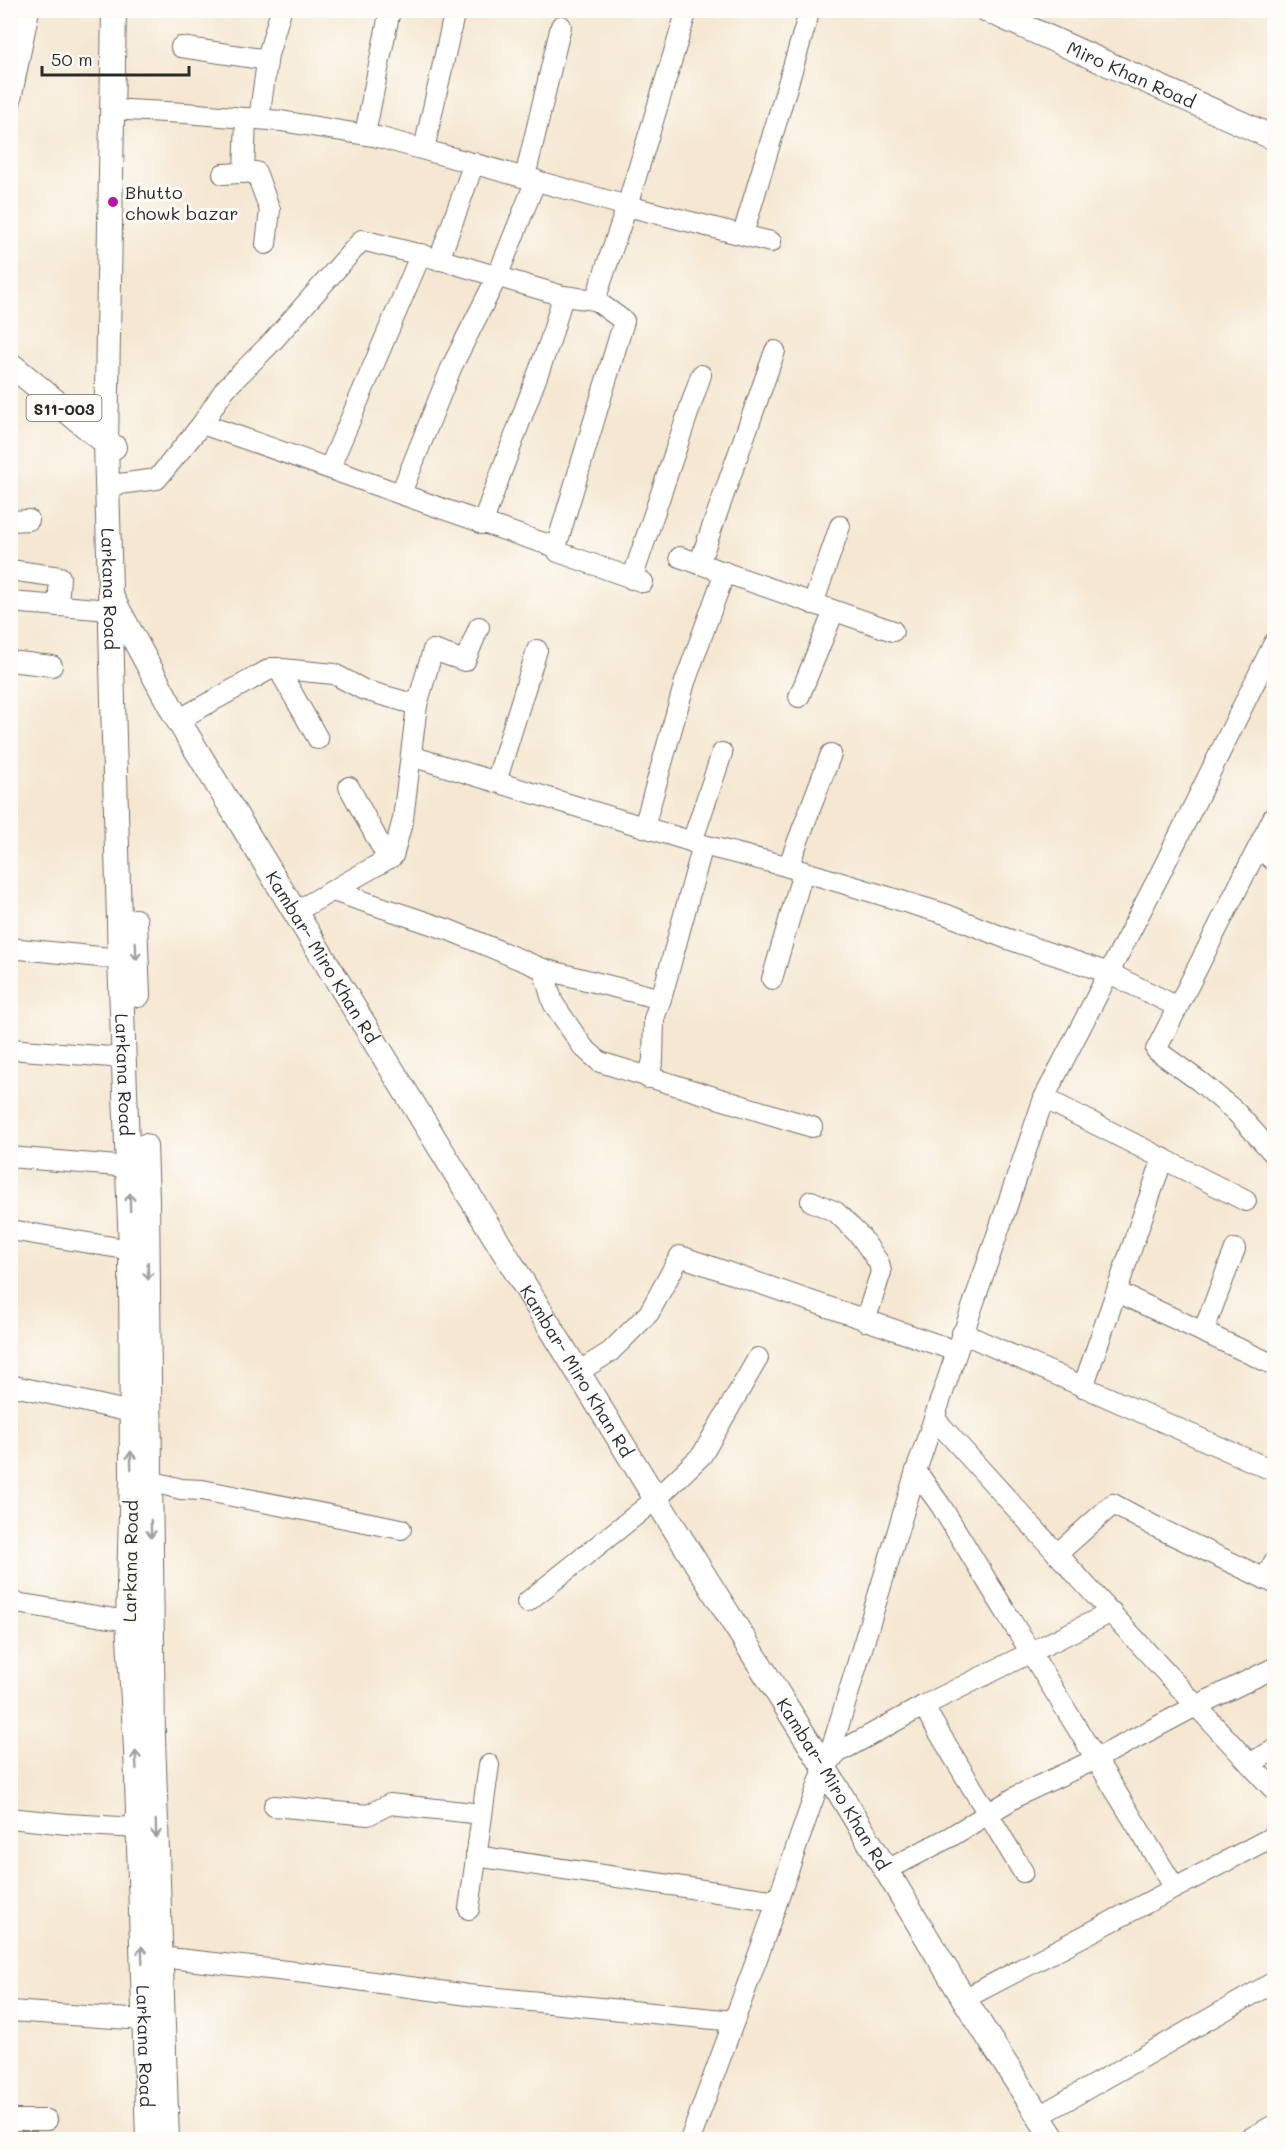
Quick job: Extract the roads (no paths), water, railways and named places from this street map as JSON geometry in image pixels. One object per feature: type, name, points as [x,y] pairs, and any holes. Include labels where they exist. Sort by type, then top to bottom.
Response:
[{"type":"main road","name":"Larkana Road","points":[[114,10],[112,446],[115,609],[125,850],[147,1200],[150,1481],[140,1623],[136,1748],[148,2139]]},
{"type":"main road","name":"Larkana Road","points":[[115,609],[119,484],[112,446],[127,110],[128,10]]},
{"type":"main road","name":"Miro Khan Road","points":[[987,10],[1275,138]]},
{"type":"main road","name":"S11-003","points":[[10,364],[112,446]]},
{"type":"main road","name":"Kambar- Miro Khan Rd","points":[[115,609],[178,720],[295,912],[656,1499],[824,1767],[964,1999],[1054,2139]]},
{"type":"main road","name":"Larkana Road","points":[[125,850],[120,959],[129,1167],[131,1412],[140,1623],[153,1757],[167,2139]]},
{"type":"street","points":[[10,104],[29,10]]},
{"type":"street","points":[[244,173],[252,119],[281,10]]},
{"type":"street","points":[[365,135],[390,10]]},
{"type":"street","points":[[424,149],[455,10]]},
{"type":"street","points":[[595,300],[627,206],[687,10]]},
{"type":"street","points":[[743,234],[810,10]]},
{"type":"street","points":[[401,493],[452,366],[497,277],[530,178],[561,26]]},
{"type":"street","points":[[181,47],[267,60]]},
{"type":"street","points":[[127,110],[252,119],[365,135],[424,149],[627,206],[771,242]]},
{"type":"street","points":[[330,467],[474,163]]},
{"type":"street","points":[[223,174],[256,172],[270,210],[266,244]]},
{"type":"street","points":[[119,484],[157,479],[202,424],[225,389],[272,342],[362,240],[430,257],[563,296],[595,300],[624,321],[556,547],[558,552],[638,580],[701,375]]},
{"type":"street","points":[[482,524],[550,342],[563,296]]},
{"type":"street","points":[[699,564],[775,351]]},
{"type":"street","points":[[202,424],[330,467],[482,524],[556,547]]},
{"type":"street","points":[[813,604],[840,526]]},
{"type":"street","points":[[680,557],[892,631]]},
{"type":"street","points":[[10,570],[60,577],[58,606]]},
{"type":"street","points":[[644,827],[685,682],[724,572]]},
{"type":"street","points":[[11,603],[115,609]]},
{"type":"street","points":[[799,697],[834,611]]},
{"type":"street","points":[[295,912],[393,856],[403,819],[417,705],[433,650],[465,661],[479,627]]},
{"type":"street","points":[[690,2139],[824,1767],[916,1471],[1044,1098],[1275,643]]},
{"type":"street","points":[[496,782],[537,650]]},
{"type":"street","points":[[10,661],[52,666]]},
{"type":"street","points":[[178,720],[272,668],[334,674],[364,690],[417,705]]},
{"type":"street","points":[[278,668],[318,739]]},
{"type":"street","points":[[648,1078],[653,1060],[654,1019],[661,999],[697,844],[722,753]]},
{"type":"street","points":[[772,979],[795,870],[831,754]]},
{"type":"street","points":[[411,756],[697,844],[945,914],[1005,938],[1109,973],[1178,1007]]},
{"type":"street","points":[[349,787],[388,859]]},
{"type":"street","points":[[1275,816],[1156,1050],[1199,1081],[1234,1111],[1275,1154]]},
{"type":"street","points":[[1259,848],[1275,861]]},
{"type":"street","points":[[333,891],[449,930],[543,969],[661,999]]},
{"type":"street","points":[[10,948],[120,959]]},
{"type":"street","points":[[543,969],[553,1003],[583,1047],[600,1062],[812,1127]]},
{"type":"street","points":[[10,1050],[124,1058]]},
{"type":"street","points":[[1044,1098],[1246,1201]]},
{"type":"street","points":[[10,1157],[129,1167]]},
{"type":"street","points":[[1083,1387],[1163,1158]]},
{"type":"street","points":[[811,1201],[836,1212],[861,1237],[879,1263],[881,1272],[865,1321]]},
{"type":"street","points":[[10,1230],[131,1250]]},
{"type":"street","points":[[1203,1332],[1235,1249]]},
{"type":"street","points":[[578,1372],[610,1352],[649,1313],[680,1256],[865,1321],[959,1342],[1083,1387],[1275,1471]]},
{"type":"street","points":[[1117,1292],[1275,1365]]},
{"type":"street","points":[[527,1602],[656,1499],[702,1455],[758,1358]]},
{"type":"street","points":[[10,1385],[131,1412]]},
{"type":"street","points":[[935,1419],[1275,1790]]},
{"type":"street","points":[[916,1471],[940,1506],[1175,1888]]},
{"type":"street","points":[[150,1481],[181,1489],[202,1490],[401,1529]]},
{"type":"street","points":[[1057,1554],[1113,1504],[1152,1525],[1271,1574]]},
{"type":"street","points":[[10,1602],[140,1623]]},
{"type":"street","points":[[824,1767],[839,1752],[922,1706],[1112,1612]]},
{"type":"street","points":[[885,1871],[1019,1795],[1096,1760],[1196,1706],[1275,1668]]},
{"type":"street","points":[[922,1706],[1023,1872]]},
{"type":"street","points":[[1250,1763],[1275,1750]]},
{"type":"street","points":[[469,1909],[489,1765]]},
{"type":"street","points":[[274,1806],[368,1815],[390,1804],[482,1814]]},
{"type":"street","points":[[10,1818],[138,1828]]},
{"type":"street","points":[[964,1999],[1275,1836]]},
{"type":"street","points":[[476,1856],[777,1901]]},
{"type":"street","points":[[160,1957],[314,1974],[468,1995],[734,2021]]},
{"type":"street","points":[[1039,2116],[1275,1982]]},
{"type":"street","points":[[10,2011],[144,2020]]},
{"type":"street","points":[[10,2120],[47,2120]]},
{"type":"street","points":[[1247,2139],[1275,2124]]},
{"type":"place","name":"Bhutto chowk bazar","points":[[113,202]]}]
